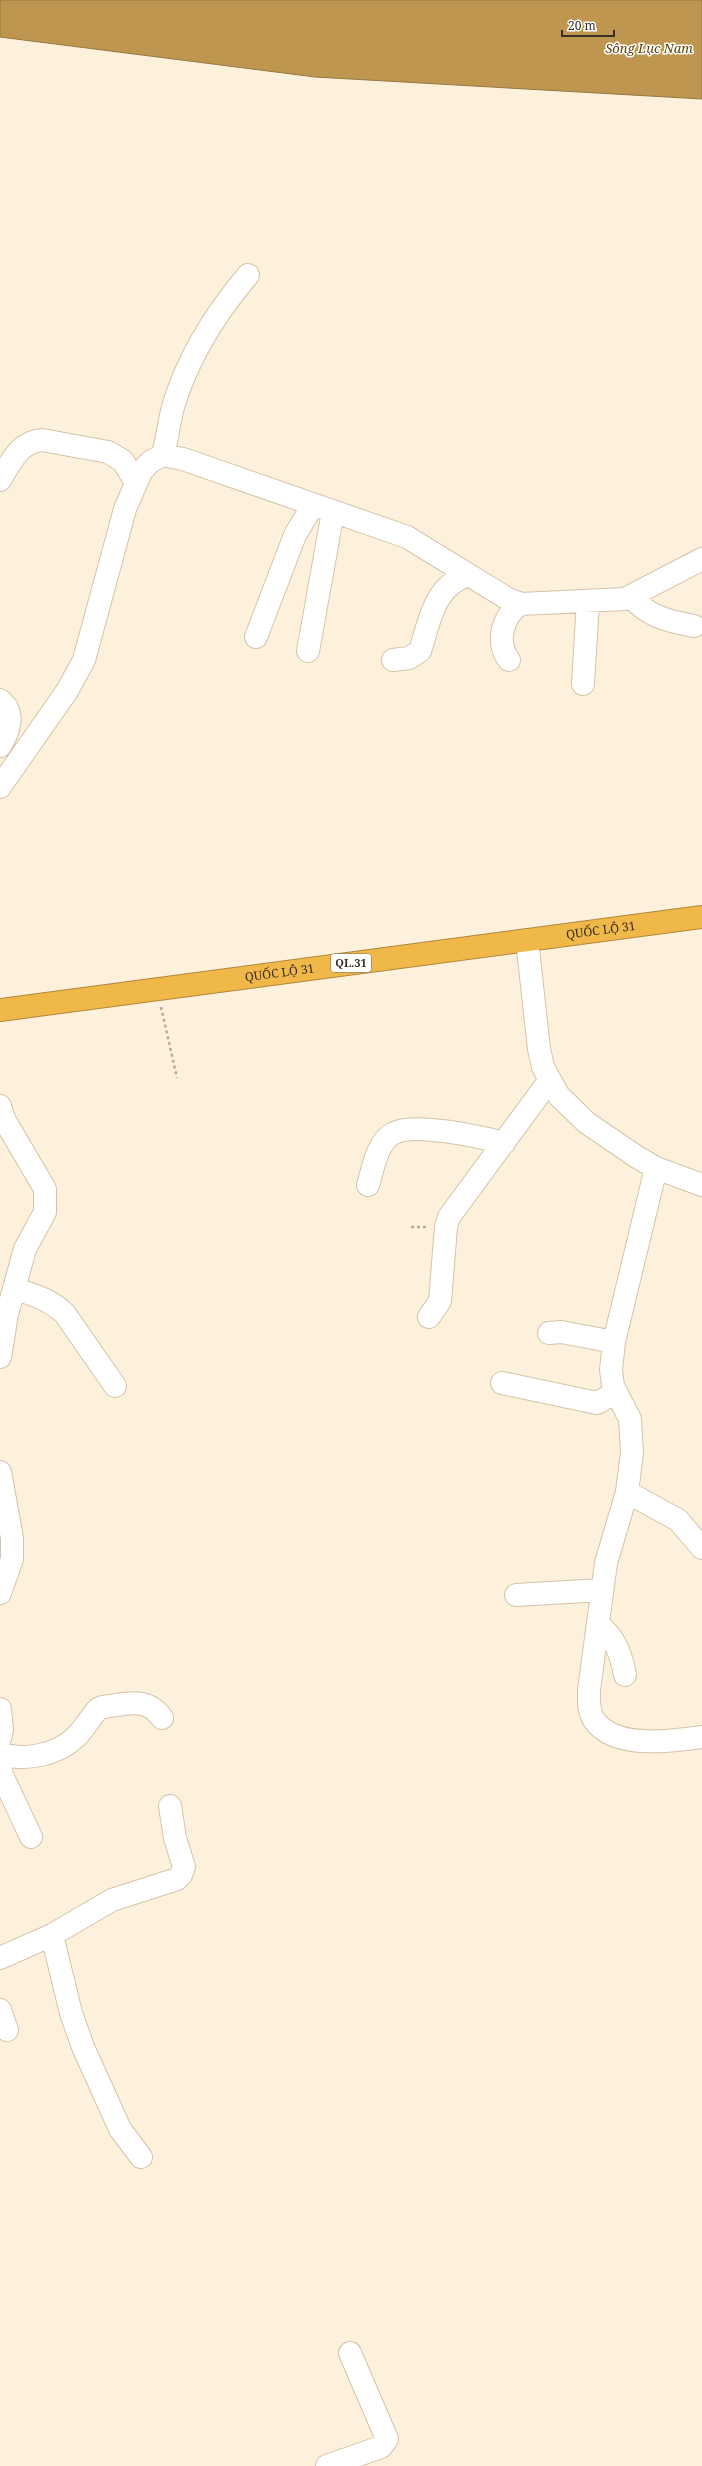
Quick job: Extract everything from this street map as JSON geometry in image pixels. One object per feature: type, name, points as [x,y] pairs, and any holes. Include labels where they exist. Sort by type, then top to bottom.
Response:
[{"type":"highway","name":"QUỐC LỘ 31","points":[[0,1010],[702,917]]},
{"type":"street","points":[[163,455],[173,407],[199,347],[226,300],[248,275]]},
{"type":"street","points":[[0,480],[23,446],[32,441],[42,440],[108,452],[123,460],[136,483]]},
{"type":"street","points":[[0,788],[66,692],[84,660],[126,509],[136,483],[141,472],[150,462],[163,455],[183,459],[407,537],[508,599],[521,604],[588,601],[631,597],[702,559]]},
{"type":"street","points":[[256,637],[295,535],[323,508]]},
{"type":"street","points":[[308,651],[323,508]]},
{"type":"street","points":[[393,660],[409,658],[420,651],[426,627],[444,590],[456,579],[469,575]]},
{"type":"street","points":[[631,597],[641,608],[654,616],[694,626]]},
{"type":"street","points":[[583,684],[588,601]]},
{"type":"street","points":[[509,660],[503,650],[503,631],[509,613],[521,604]]},
{"type":"street","points":[[0,700],[6,704],[10,720],[8,733],[0,746]]},
{"type":"street","points":[[527,940],[539,1049],[543,1067],[565,1104],[587,1122],[656,1168],[702,1185]]},
{"type":"street","points":[[429,1317],[440,1301],[446,1227],[449,1217],[550,1081]]},
{"type":"street","points":[[0,1106],[4,1119],[45,1189],[46,1202],[45,1212],[25,1249],[16,1289],[7,1314],[0,1354]]},
{"type":"street","points":[[368,1184],[379,1150],[394,1133],[406,1130],[454,1132],[504,1143]]},
{"type":"street","points":[[656,1168],[614,1342],[611,1370],[615,1393],[630,1419],[632,1428],[632,1453],[627,1492],[606,1563],[589,1690],[589,1705],[593,1719],[601,1727],[635,1741],[655,1743],[702,1737]]},
{"type":"street","points":[[16,1289],[39,1297],[57,1306],[65,1314],[115,1386]]},
{"type":"street","points":[[549,1333],[561,1332],[614,1342]]},
{"type":"street","points":[[502,1383],[597,1403],[615,1393]]},
{"type":"street","points":[[0,1472],[12,1538],[12,1559],[0,1593]]},
{"type":"street","points":[[627,1492],[678,1520],[702,1548]]},
{"type":"street","points":[[516,1595],[602,1590]]},
{"type":"street","points":[[598,1624],[614,1640],[621,1654],[625,1675]]},
{"type":"street","points":[[0,1753],[20,1758],[52,1752],[76,1737],[95,1713],[103,1707],[149,1704],[156,1709],[162,1718]]},
{"type":"street","points":[[0,1709],[2,1730],[0,1738]]},
{"type":"street","points":[[0,1765],[2,1775],[31,1837]]},
{"type":"street","points":[[0,1958],[52,1935],[112,1900],[166,1883],[181,1875],[184,1867],[175,1838],[170,1806]]},
{"type":"street","points":[[52,1935],[71,2013],[83,2047],[120,2130],[141,2157]]},
{"type":"street","points":[[0,2010],[7,2030]]},
{"type":"street","points":[[327,2466],[381,2447],[387,2439],[375,2408],[350,2353]]},
{"type":"path","points":[[157,989],[177,1078]]},
{"type":"water","name":"Sông Lục Nam","points":[[0,0],[702,0],[702,99],[315,77],[0,37]]}]
